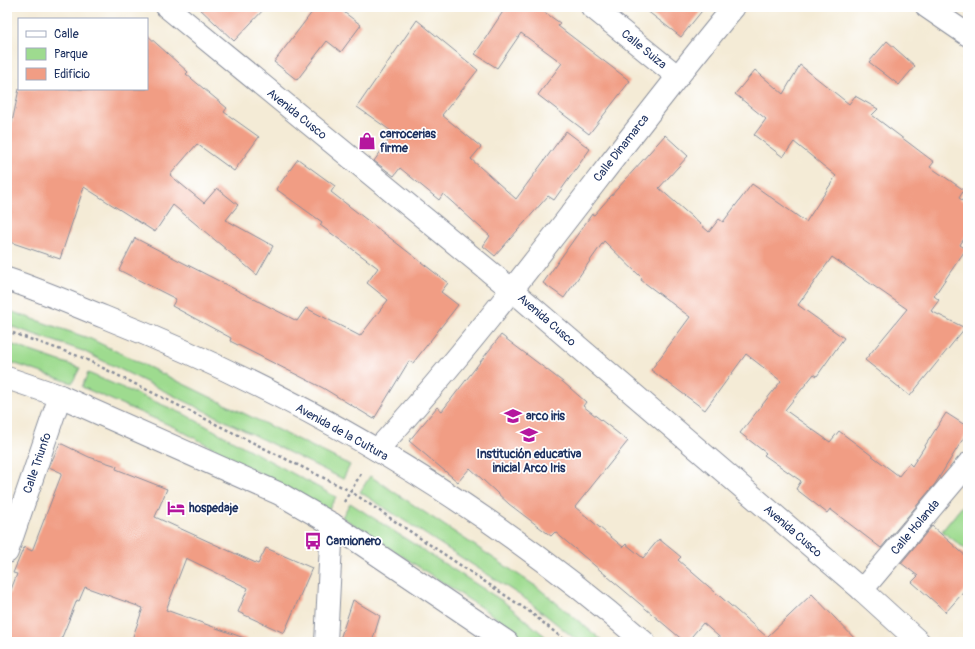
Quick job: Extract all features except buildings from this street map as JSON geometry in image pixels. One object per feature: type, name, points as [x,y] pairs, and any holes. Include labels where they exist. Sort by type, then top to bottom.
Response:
[{"type":"main road","name":"Avenida Cusco","points":[[167,7],[512,290],[862,590],[919,642]]},
{"type":"main road","name":"Calle Suiza","points":[[592,7],[677,76]]},
{"type":"main road","name":"Calle Dinamarca","points":[[377,450],[420,403],[512,290],[677,76],[734,7]]},
{"type":"main road","points":[[927,7],[968,35]]},
{"type":"main road","name":"Avenida de la Cultura","points":[[7,279],[153,336],[252,382],[377,450],[483,517],[601,604],[644,642]]},
{"type":"main road","points":[[7,378],[60,396],[280,494],[332,524],[507,642]]},
{"type":"main road","name":"Calle Triunfo","points":[[7,552],[60,396]]},
{"type":"main road","name":"Calle Holanda","points":[[862,590],[968,464]]},
{"type":"main road","points":[[326,642],[332,524]]},
{"type":"path","points":[[332,524],[350,491],[377,450]]},
{"type":"green space","points":[[7,310],[91,339],[350,465],[343,479],[83,351],[7,325]]},
{"type":"green space","points":[[7,343],[80,368],[72,383],[7,361]]},
{"type":"green space","points":[[88,373],[184,414],[336,497],[328,510],[176,428],[82,387]]},
{"type":"green space","points":[[370,476],[537,587],[604,642],[579,642],[527,600],[360,492]]},
{"type":"green space","points":[[968,499],[968,551],[942,531]]},
{"type":"green space","points":[[350,503],[504,602],[552,642],[526,642],[494,616],[342,517]]},
{"type":"place","name":"carrocerias firme","points":[[367,141]]},
{"type":"place","name":"arco iris","points":[[513,416]]},
{"type":"place","name":"Institución educativa inicial Arco Iris","points":[[529,435]]},
{"type":"place","name":"hospedaje","points":[[176,508]]},
{"type":"place","name":"Camionero","points":[[313,541]]}]
